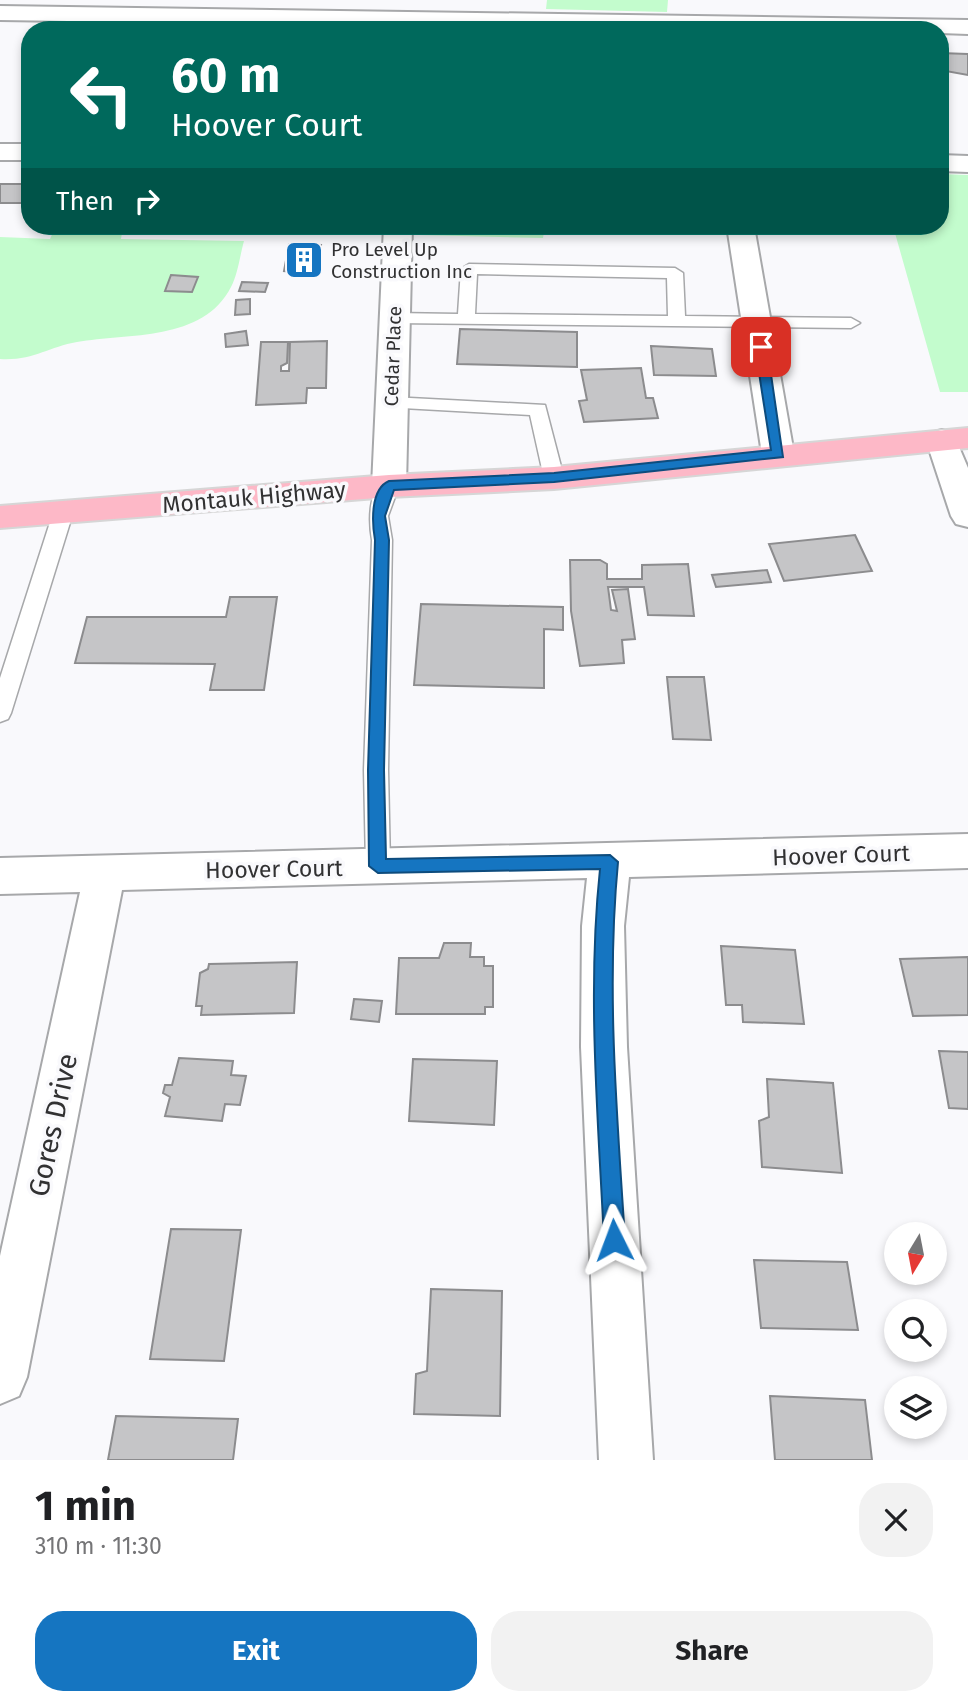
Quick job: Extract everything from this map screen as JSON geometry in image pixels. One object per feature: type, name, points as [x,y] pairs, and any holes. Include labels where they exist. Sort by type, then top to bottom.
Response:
[{"type":"main road","name":"Montauk Highway","points":[[0,517],[389,486],[554,478],[778,454],[955,439]]},
{"type":"street","points":[[699,0],[705,21]]},
{"type":"street","points":[[0,13],[434,21]]},
{"type":"street","points":[[949,27],[968,27]]},
{"type":"street","points":[[0,152],[21,152]]},
{"type":"street","points":[[949,163],[968,164]]},
{"type":"street","name":"Cedar Place","points":[[389,486],[398,235]]},
{"type":"street","points":[[742,235],[778,454]]},
{"type":"street","points":[[955,439],[968,516]]},
{"type":"street","name":"Hoover Court","points":[[0,876],[968,851]]},
{"type":"street","points":[[610,862],[603,926],[604,1047],[626,1460]]},
{"type":"street","name":"Gores Drive","points":[[0,1377],[105,873]]},
{"type":"lane","points":[[466,317],[469,269],[675,273],[677,321]]},
{"type":"lane","points":[[394,318],[850,323]]},
{"type":"lane","points":[[391,403],[538,409],[554,478]]},
{"type":"lane","points":[[378,866],[376,770],[382,540],[378,516],[389,486]]},
{"type":"lane","points":[[0,713],[63,513]]},
{"type":"green space","points":[[547,0],[668,0],[667,12],[546,9]]},
{"type":"green space","points":[[949,174],[968,175],[968,392],[940,392],[896,235],[949,235]]},
{"type":"green space","points":[[52,235],[122,235],[121,239],[244,241],[231,287],[218,305],[202,318],[163,332],[77,342],[22,358],[0,359],[0,237],[50,239]]},
{"type":"green space","points":[[419,235],[544,235],[543,238]]},
{"type":"building","points":[[949,53],[968,54],[968,75],[949,72]]},
{"type":"building","points":[[0,184],[21,184],[21,203],[0,203]]},
{"type":"building","name":"Pro Level Up Construction Inc","points":[[289,244],[321,245],[318,267],[295,266],[293,272],[284,271]]},
{"type":"building","points":[[171,275],[198,277],[192,292],[165,291]]},
{"type":"building","points":[[242,282],[268,283],[265,292],[239,291]]},
{"type":"building","points":[[250,299],[250,314],[235,315],[236,300]]},
{"type":"building","points":[[460,329],[577,332],[577,367],[457,364]]},
{"type":"building","points":[[246,331],[248,345],[226,347],[225,334]]},
{"type":"building","points":[[327,341],[326,388],[307,388],[306,403],[256,405],[261,342],[288,342],[287,363],[281,366],[281,371],[289,371],[290,342]]},
{"type":"building","points":[[651,346],[712,349],[716,376],[654,375]]},
{"type":"building","points":[[641,368],[646,398],[653,398],[658,418],[584,422],[579,401],[587,400],[581,370]]},
{"type":"building","points":[[855,535],[872,571],[784,581],[769,544]]},
{"type":"building","points":[[570,560],[600,560],[607,564],[607,579],[642,579],[642,565],[688,564],[694,616],[648,615],[644,587],[608,587],[611,610],[617,611],[612,590],[628,589],[635,639],[622,640],[624,663],[580,666],[571,611]]},
{"type":"building","points":[[767,570],[771,582],[716,587],[712,575]]},
{"type":"building","points":[[230,597],[277,597],[264,690],[210,690],[215,664],[75,663],[87,617],[226,617]]},
{"type":"building","points":[[421,604],[563,607],[563,630],[544,629],[544,688],[414,685]]},
{"type":"building","points":[[667,677],[704,677],[711,740],[673,739]]},
{"type":"building","points":[[444,943],[471,943],[470,957],[484,957],[484,966],[493,966],[493,1007],[485,1007],[485,1014],[396,1014],[399,958],[439,958]]},
{"type":"building","points":[[721,946],[795,950],[804,1024],[743,1022],[742,1005],[726,1005]]},
{"type":"building","points":[[968,957],[968,1015],[913,1016],[900,959]]},
{"type":"building","points":[[297,962],[294,1013],[201,1015],[202,1006],[196,1006],[200,973],[208,969],[209,964]]},
{"type":"building","points":[[354,999],[382,1001],[379,1022],[351,1019]]},
{"type":"building","points":[[939,1051],[968,1052],[968,1109],[949,1108]]},
{"type":"building","points":[[179,1058],[233,1061],[231,1075],[246,1076],[240,1105],[225,1104],[222,1121],[165,1116],[170,1097],[163,1093],[165,1085],[172,1085]]},
{"type":"building","points":[[413,1059],[497,1061],[494,1125],[409,1121]]},
{"type":"building","points":[[767,1079],[833,1083],[842,1173],[762,1167],[759,1121],[769,1117]]},
{"type":"building","points":[[171,1229],[241,1230],[224,1361],[150,1359]]},
{"type":"building","points":[[754,1260],[847,1262],[858,1330],[761,1328]]},
{"type":"building","points":[[431,1289],[502,1291],[500,1416],[414,1414],[416,1374],[427,1371]]},
{"type":"building","points":[[770,1396],[865,1400],[872,1460],[775,1460]]},
{"type":"building","points":[[116,1416],[238,1419],[233,1460],[108,1460]]},
{"type":"place","name":"Pro Level Up Construction Inc","points":[[304,260]]},
{"type":"route","points":[[614,1240],[604,1047],[603,926],[610,862],[378,866],[376,770],[382,540],[378,516],[389,486],[554,478],[778,454],[761,347]]}]
